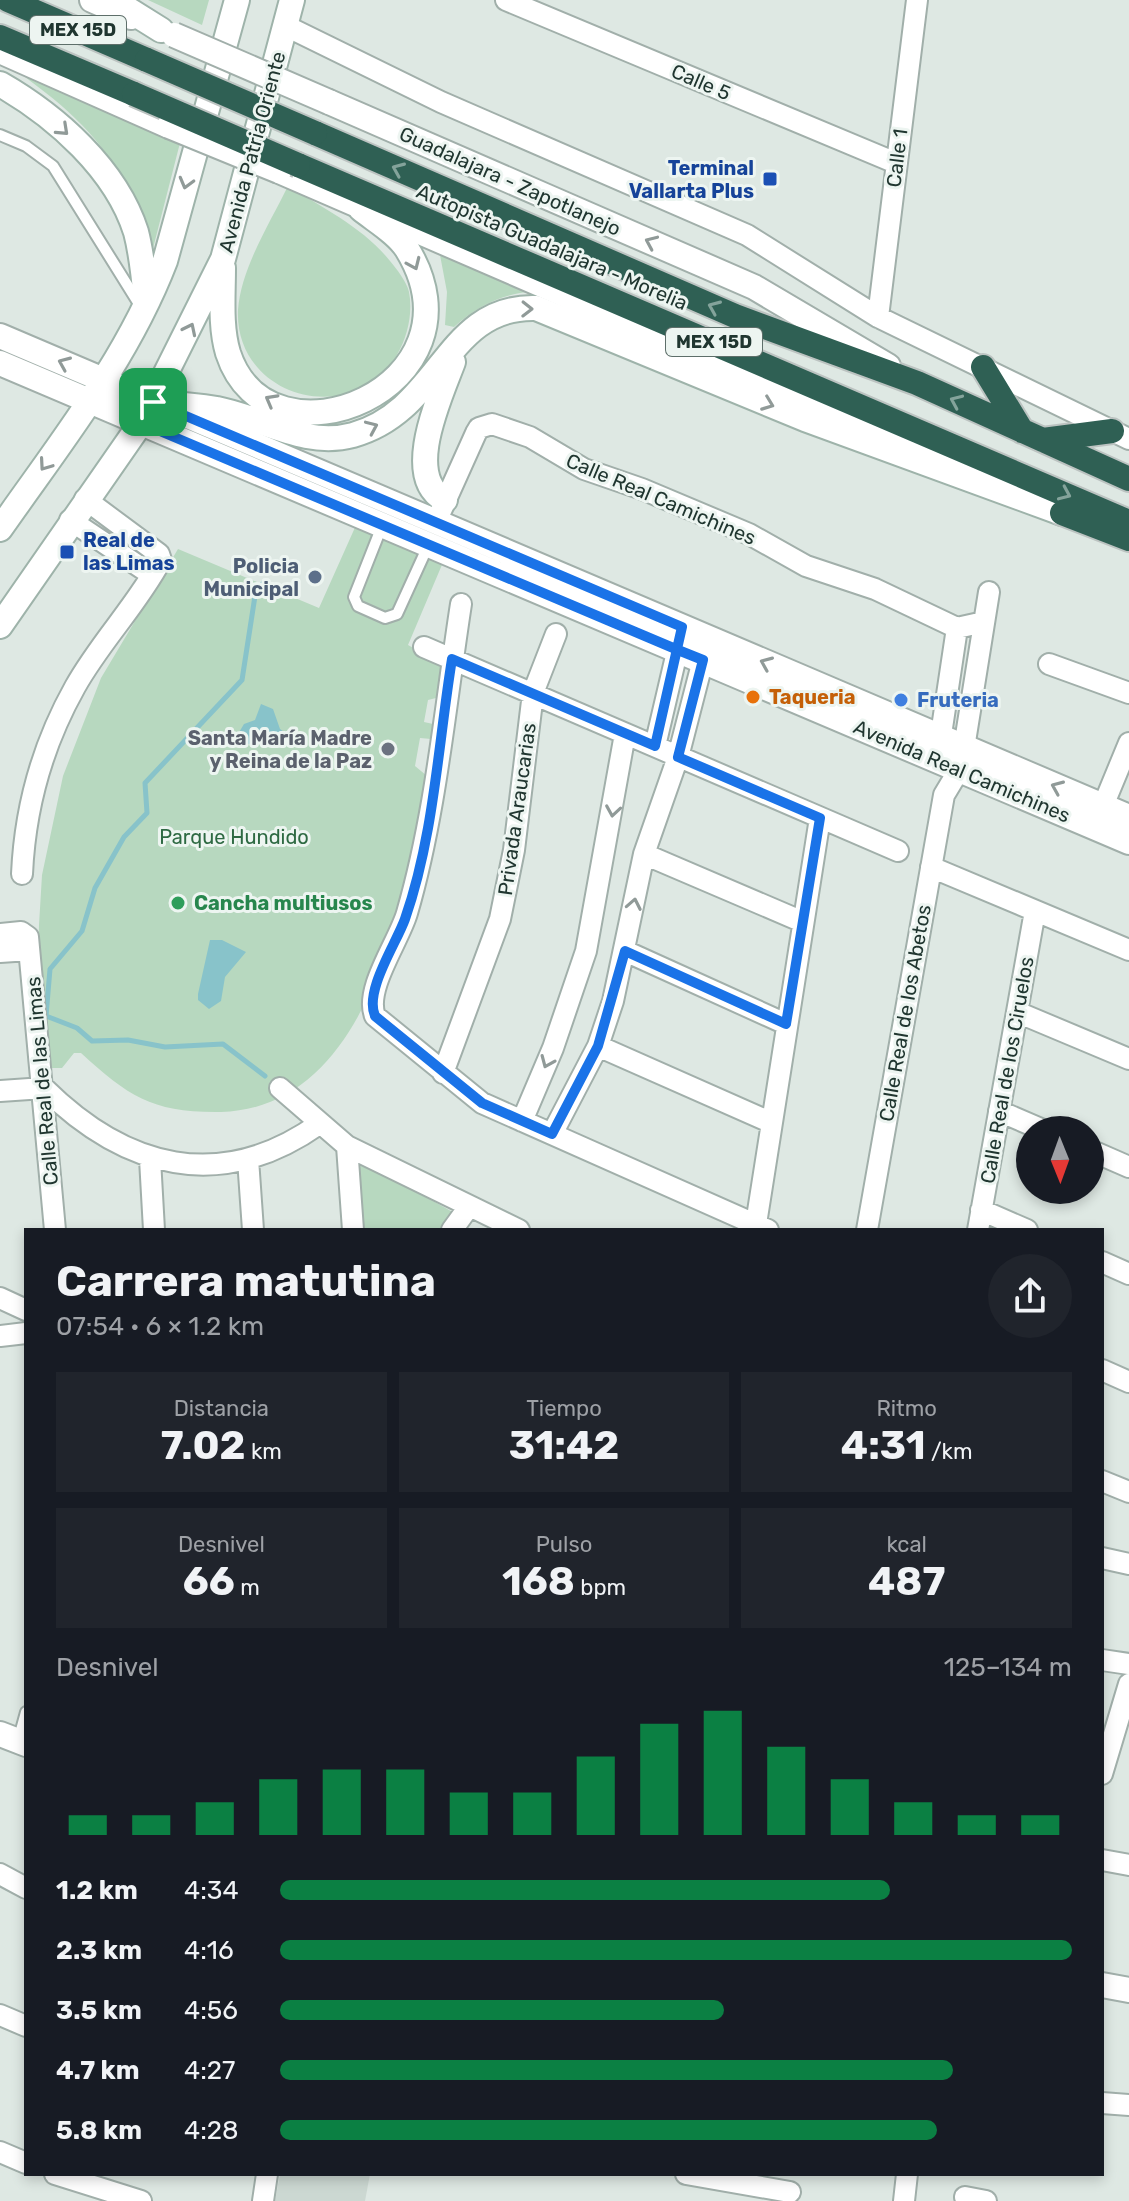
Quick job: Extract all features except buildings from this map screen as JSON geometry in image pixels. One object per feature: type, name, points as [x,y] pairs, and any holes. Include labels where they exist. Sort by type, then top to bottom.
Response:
[{"type":"highway","name":"Autopista Guadalajara - Morelia","points":[[8,0],[735,316],[917,383],[1129,479]]},
{"type":"highway","name":"Autopista Guadalajara - Morelia","points":[[0,37],[134,94],[289,168],[1129,522]]},
{"type":"highway","points":[[983,367],[1033,436],[1121,435]]},
{"type":"highway","points":[[1062,513],[1129,539]]},
{"type":"street","name":"Guadalajara - Zapotlanejo","points":[[92,0],[754,287],[917,383]]},
{"type":"street","points":[[113,0],[168,32]]},
{"type":"street","points":[[0,529],[104,380],[145,309],[165,261],[237,0]]},
{"type":"street","name":"Avenida Patria Oriente","points":[[0,626],[70,520],[147,413],[223,259],[292,0]]},
{"type":"street","name":"Calle 5","points":[[506,0],[896,163]]},
{"type":"street","name":"Calle 1","points":[[878,317],[917,0]]},
{"type":"street","points":[[286,26],[441,102],[747,235],[878,317],[1121,435]]},
{"type":"street","points":[[0,51],[169,126],[289,168],[361,209],[833,408],[1062,513]]},
{"type":"street","points":[[0,84],[65,132],[122,198],[140,248],[145,309]]},
{"type":"street","points":[[223,259],[225,336],[229,354],[244,380],[266,399],[291,409],[319,413],[349,407],[388,385],[411,361],[419,343],[424,310],[419,275],[406,247],[361,209]]},
{"type":"street","points":[[0,363],[89,401],[147,413],[232,412],[304,436],[350,436],[370,429],[405,408],[473,326],[499,312],[518,307],[550,312],[765,403],[1062,513]]},
{"type":"street","name":"Avenida Real Camichines","points":[[0,336],[104,380],[147,413],[382,526],[680,639],[950,754],[1129,842]]},
{"type":"street","points":[[441,511],[428,484],[427,446],[433,417],[461,341]]},
{"type":"street","name":"Avenida Real Camichines","points":[[147,413],[441,511],[680,639],[703,660],[950,754],[1129,817]]},
{"type":"street","name":"Calle Real Camichines","points":[[441,511],[479,428],[500,426],[530,437],[584,469],[642,489],[749,534],[806,566],[875,589],[957,628]]},
{"type":"street","points":[[22,874],[29,812],[52,736],[75,686],[161,560],[159,554],[85,499]]},
{"type":"street","points":[[70,520],[152,575]]},
{"type":"street","name":"Calle Real de los Abetos","points":[[950,754],[989,592]]},
{"type":"street","points":[[461,604],[425,844],[407,914],[371,1001],[375,1016],[482,1103],[762,1227],[770,1122],[820,818]]},
{"type":"street","points":[[957,628],[984,622]]},
{"type":"street","name":"Calle Real de los Abetos","points":[[867,1228],[944,795],[950,754],[957,628]]},
{"type":"street","name":"Privada Araucarias","points":[[443,1073],[500,919],[514,850],[533,693],[556,634]]},
{"type":"street","points":[[655,746],[680,639]]},
{"type":"street","points":[[424,647],[898,851]]},
{"type":"street","points":[[552,1134],[598,1046],[625,951],[644,854],[678,757],[703,660]]},
{"type":"street","points":[[1049,664],[1129,693]]},
{"type":"street","points":[[522,1121],[553,1048],[586,951],[625,734]]},
{"type":"street","points":[[1103,806],[1129,743]]},
{"type":"street","points":[[644,854],[803,922]]},
{"type":"street","points":[[931,867],[1129,950]]},
{"type":"street","name":"Calle Real de los Ciruelos","points":[[980,1220],[1035,911]]},
{"type":"street","points":[[0,934],[27,942]]},
{"type":"street","points":[[0,952],[27,942]]},
{"type":"street","name":"Calle Real de las Limas","points":[[27,942],[44,1088],[55,1228]]},
{"type":"street","points":[[625,951],[786,1024]]},
{"type":"street","points":[[1017,1012],[1129,1059]]},
{"type":"street","points":[[598,1046],[770,1122]]},
{"type":"street","points":[[0,1091],[44,1088],[90,1129],[119,1147],[150,1159],[182,1163],[248,1159],[278,1149],[319,1124]]},
{"type":"street","points":[[280,1088],[347,1146],[468,1208],[514,1228]]},
{"type":"street","points":[[999,1111],[1016,1118]]},
{"type":"street","points":[[347,1146],[353,1228]]},
{"type":"street","points":[[1104,1156],[1129,1167]]},
{"type":"street","points":[[150,1159],[154,1228]]},
{"type":"street","points":[[248,1159],[253,1228]]},
{"type":"street","points":[[453,1228],[468,1208]]},
{"type":"street","points":[[980,1220],[1018,1228]]},
{"type":"street","points":[[1104,1263],[1129,1274]]},
{"type":"street","points":[[0,1298],[24,1309]]},
{"type":"street","points":[[0,1336],[24,1333]]},
{"type":"street","points":[[1104,1371],[1129,1382]]},
{"type":"street","points":[[1104,1482],[1129,1492]]},
{"type":"street","points":[[1104,1558],[1129,1564]]},
{"type":"street","points":[[1104,1660],[1129,1664]]},
{"type":"street","points":[[1104,1763],[1129,1684]]},
{"type":"street","points":[[1104,1860],[1129,1865]]},
{"type":"street","points":[[0,1874],[24,1887]]},
{"type":"street","points":[[1104,1985],[1129,1990]]},
{"type":"street","points":[[0,2015],[24,2025]]},
{"type":"street","points":[[1104,2103],[1129,2105]]},
{"type":"street","points":[[0,2152],[24,2162]]},
{"type":"street","points":[[61,2176],[141,2201]]},
{"type":"street","points":[[263,2201],[267,2176]]},
{"type":"street","points":[[700,2176],[791,2189]]},
{"type":"street","points":[[904,2201],[907,2176]]},
{"type":"street","points":[[965,2197],[986,2201]]},
{"type":"lane","points":[[0,135],[26,146],[53,166],[145,309]]},
{"type":"lane","points":[[382,526],[354,597],[358,606],[385,618],[397,614],[428,546]]},
{"type":"lane","points":[[15,1740],[24,1717]]},
{"type":"shaded area","points":[[280,2176],[370,2176],[365,2201],[275,2201]]},
{"type":"green space","points":[[148,0],[209,0],[202,25]]},
{"type":"green space","points":[[14,69],[181,139],[149,264],[122,180],[101,147],[75,118]]},
{"type":"green space","points":[[288,186],[368,238],[401,275],[408,288],[409,320],[400,348],[384,373],[361,389],[339,395],[317,396],[277,384],[260,371],[248,354],[240,333],[238,310],[245,278],[257,246]]},
{"type":"green space","points":[[445,252],[533,291],[490,302],[454,327],[445,325],[447,292],[440,255]]},
{"type":"green space","name":"Parque Hundido","points":[[357,523],[444,560],[408,645],[442,664],[444,689],[436,698],[428,700],[424,722],[433,724],[431,739],[420,738],[415,766],[427,776],[408,876],[393,932],[373,986],[347,1034],[314,1074],[272,1101],[221,1112],[177,1109],[144,1099],[114,1081],[81,1053],[74,1053],[62,1068],[50,1068],[38,967],[42,875],[63,776],[101,678],[178,549],[319,608]]},
{"type":"green space","points":[[354,1156],[456,1214],[443,1228],[363,1228]]},
{"type":"water","points":[[261,704],[273,709],[280,729],[296,741],[246,744],[235,739],[244,724],[255,720]]},
{"type":"water","points":[[210,940],[222,940],[246,952],[225,977],[221,1001],[209,1009],[198,1000],[198,994]]},
{"type":"waterway","points":[[263,583],[255,596],[242,680],[145,783],[147,813],[124,837],[95,888],[82,931],[50,969],[46,1016],[77,1028],[92,1041],[128,1040],[165,1047],[223,1044],[265,1076]]},
{"type":"place","name":"Terminal Vallarta Plus","points":[[770,179]]},
{"type":"place","name":"Real de las Limas","points":[[67,552]]},
{"type":"place","name":"Policia Municipal","points":[[315,577]]},
{"type":"place","name":"Taqueria","points":[[753,697]]},
{"type":"place","name":"Fruteria","points":[[901,700]]},
{"type":"place","name":"Santa María Madre y Reina de la Paz","points":[[388,749]]},
{"type":"place","name":"Cancha multiusos","points":[[178,903]]},
{"type":"route","points":[[153,402],[141,423],[250,471],[678,650],[703,660],[678,757],[820,818],[786,1024],[625,951],[598,1046],[552,1134],[482,1103],[375,1016],[371,1001],[373,994],[407,914],[428,831],[452,659],[655,746],[678,650],[682,627],[153,402]]}]
